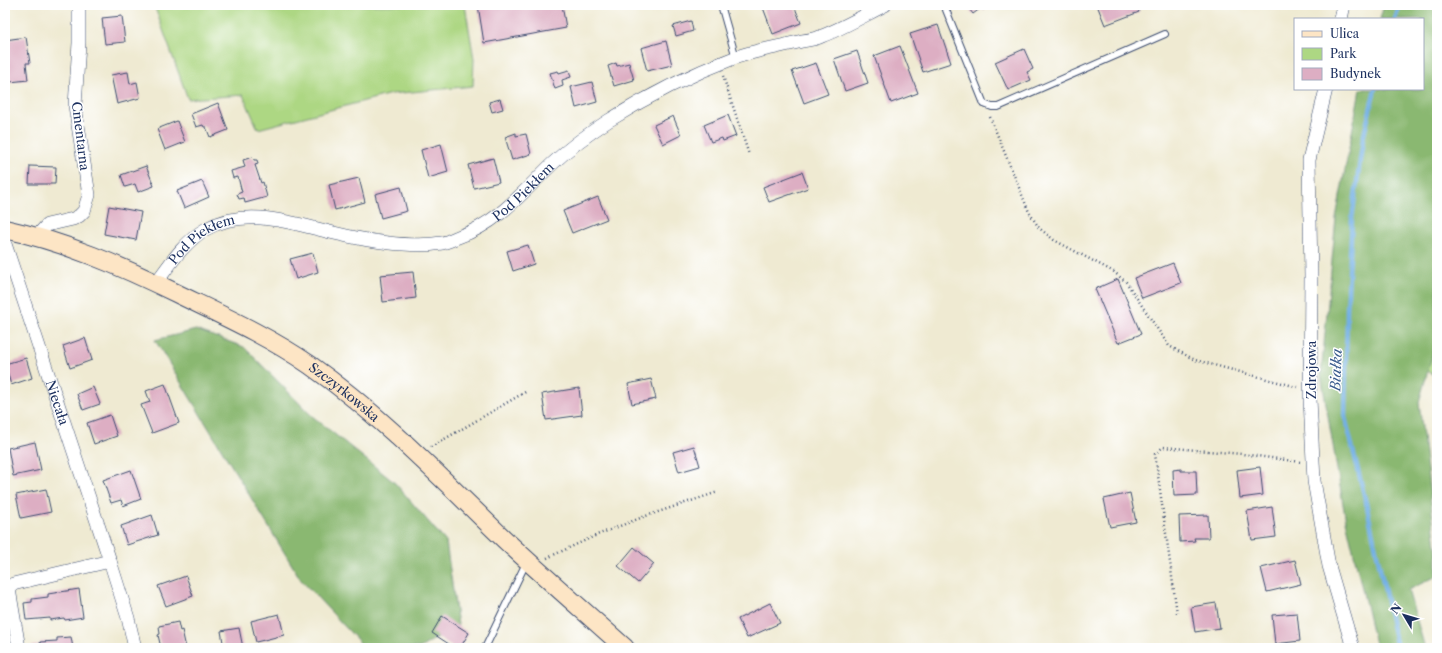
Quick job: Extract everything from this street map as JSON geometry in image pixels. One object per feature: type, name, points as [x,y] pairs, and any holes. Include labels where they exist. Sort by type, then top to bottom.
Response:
[{"type":"main road","name":"Szczyrkowska","points":[[5,229],[37,236],[92,255],[156,283],[247,328],[308,364],[357,401],[418,456],[531,563],[625,648]]},
{"type":"street","name":"Cmentarna","points":[[37,236],[47,225],[73,219],[79,216],[84,210],[89,195],[75,106],[79,43],[79,5]]},
{"type":"street","name":"Pod Piekłem","points":[[156,283],[179,253],[192,240],[200,233],[221,221],[242,218],[265,218],[388,243],[420,244],[443,242],[464,235],[500,215],[577,143],[608,121],[681,80],[736,58],[822,37],[885,5]]},
{"type":"street","points":[[1341,18],[1344,5]]},
{"type":"street","name":"Zdrojowa","points":[[1326,90],[1309,160],[1311,277],[1310,391],[1313,463],[1314,481],[1329,566],[1354,648]]},
{"type":"street","name":"Niecała","points":[[5,244],[110,561],[128,618],[134,648]]},
{"type":"street","points":[[19,648],[9,589],[13,584],[110,561]]},
{"type":"lane","points":[[721,5],[736,58]]},
{"type":"lane","points":[[944,5],[984,104],[992,107],[998,106],[1165,34]]},
{"type":"lane","points":[[485,648],[531,563]]},
{"type":"path","points":[[719,64],[749,155]]},
{"type":"path","points":[[984,104],[1029,212],[1038,228],[1054,240],[1114,272],[1126,282],[1169,346],[1195,360],[1310,391]]},
{"type":"path","points":[[418,456],[527,391]]},
{"type":"path","points":[[1178,613],[1155,454],[1164,447],[1242,454],[1313,463]]},
{"type":"path","points":[[531,563],[644,517],[718,492]]},
{"type":"green space","points":[[154,5],[465,5],[474,59],[473,86],[391,94],[258,129],[243,95],[188,99]]},
{"type":"green space","points":[[1384,5],[1437,5],[1437,338],[1419,402],[1437,554],[1437,576],[1408,590],[1425,648],[1376,648],[1345,516],[1321,375],[1336,218],[1360,90],[1424,90],[1424,18],[1380,18]]},
{"type":"green space","points":[[196,330],[244,347],[311,415],[395,483],[446,542],[458,625],[420,648],[365,648],[301,580],[155,340]]},
{"type":"green space","points":[[1437,338],[1437,376],[1427,371]]},
{"type":"building","points":[[478,5],[562,5],[566,28],[484,43]]},
{"type":"building","points":[[762,5],[794,5],[801,23],[773,34]]},
{"type":"building","points":[[966,5],[990,5],[983,10],[981,8],[973,14]]},
{"type":"building","points":[[1097,5],[1136,5],[1139,12],[1105,25]]},
{"type":"building","points":[[122,16],[125,42],[105,44],[102,18]]},
{"type":"building","points":[[691,21],[693,31],[676,36],[673,26]]},
{"type":"building","points":[[938,25],[951,63],[923,72],[910,34]]},
{"type":"building","points":[[26,37],[30,63],[26,63],[28,80],[10,82],[5,40]]},
{"type":"building","points":[[666,41],[672,65],[647,71],[641,48]]},
{"type":"building","points":[[900,46],[918,93],[891,103],[874,56]]},
{"type":"building","points":[[1024,49],[1033,69],[1027,72],[1031,80],[1008,90],[995,62]]},
{"type":"building","points":[[857,51],[868,83],[845,91],[834,59]]},
{"type":"building","points":[[616,63],[617,66],[629,63],[634,80],[614,86],[608,66]]},
{"type":"building","points":[[816,63],[828,94],[804,103],[792,71]]},
{"type":"building","points":[[569,70],[571,77],[562,80],[563,86],[555,89],[550,73],[558,71],[559,73]]},
{"type":"building","points":[[128,72],[130,84],[137,82],[140,98],[117,104],[111,75]]},
{"type":"building","points":[[592,82],[597,102],[576,108],[571,87]]},
{"type":"building","points":[[500,99],[503,109],[492,112],[489,102]]},
{"type":"building","points":[[218,103],[228,130],[210,137],[206,127],[203,125],[196,127],[191,114]]},
{"type":"building","points":[[728,115],[736,136],[723,141],[722,138],[711,142],[704,125]]},
{"type":"building","points":[[673,116],[681,135],[663,144],[654,125]]},
{"type":"building","points":[[177,121],[185,142],[165,150],[157,129]]},
{"type":"building","points":[[516,133],[516,136],[526,134],[531,154],[512,160],[505,137]]},
{"type":"building","points":[[441,144],[448,172],[428,178],[421,150]]},
{"type":"building","points":[[253,157],[254,160],[257,160],[258,164],[255,165],[261,183],[263,182],[267,197],[245,203],[244,198],[239,199],[237,194],[242,192],[238,177],[233,178],[231,171],[245,167],[243,160]]},
{"type":"building","points":[[493,158],[499,182],[474,188],[468,165]]},
{"type":"building","points":[[30,166],[56,167],[55,184],[29,184]]},
{"type":"building","points":[[146,166],[154,186],[138,192],[135,184],[125,187],[121,175]]},
{"type":"building","points":[[802,172],[808,188],[769,202],[763,187]]},
{"type":"building","points":[[359,178],[365,202],[335,210],[329,185]]},
{"type":"building","points":[[202,181],[209,197],[184,208],[177,191]]},
{"type":"building","points":[[401,187],[407,211],[381,218],[375,194]]},
{"type":"building","points":[[598,197],[607,219],[572,233],[563,211]]},
{"type":"building","points":[[109,206],[141,212],[136,240],[104,234]]},
{"type":"building","points":[[528,245],[534,264],[513,271],[507,251]]},
{"type":"building","points":[[313,253],[318,272],[296,279],[290,259]]},
{"type":"building","points":[[1173,263],[1181,283],[1142,298],[1134,278]]},
{"type":"building","points":[[413,272],[416,298],[383,302],[380,275]]},
{"type":"building","points":[[1118,279],[1141,334],[1118,343],[1095,289]]},
{"type":"building","points":[[85,338],[92,360],[70,368],[63,346]]},
{"type":"building","points":[[26,358],[32,378],[11,385],[5,364]]},
{"type":"building","points":[[651,379],[656,399],[632,404],[628,384]]},
{"type":"building","points":[[165,384],[179,423],[152,433],[141,405],[150,402],[146,391]]},
{"type":"building","points":[[93,387],[100,404],[83,410],[77,394]]},
{"type":"building","points":[[579,388],[582,415],[546,420],[542,394]]},
{"type":"building","points":[[110,415],[117,436],[94,444],[87,423]]},
{"type":"building","points":[[35,442],[41,470],[13,476],[8,448]]},
{"type":"building","points":[[694,446],[700,466],[679,472],[673,452]]},
{"type":"building","points":[[1260,467],[1263,495],[1240,498],[1237,470]]},
{"type":"building","points":[[1181,469],[1181,471],[1196,471],[1197,495],[1174,496],[1173,470]]},
{"type":"building","points":[[131,470],[141,499],[123,506],[121,500],[111,503],[103,480]]},
{"type":"building","points":[[46,489],[51,512],[21,518],[16,495]]},
{"type":"building","points":[[1130,493],[1136,522],[1110,527],[1104,499]]},
{"type":"building","points":[[1272,507],[1276,537],[1252,540],[1247,511]]},
{"type":"building","points":[[152,515],[158,535],[127,545],[121,526]]},
{"type":"building","points":[[1208,515],[1209,538],[1194,538],[1195,541],[1180,542],[1179,516]]},
{"type":"building","points":[[634,547],[654,564],[638,583],[618,566]]},
{"type":"building","points":[[1295,560],[1301,584],[1267,592],[1261,568]]},
{"type":"building","points":[[186,576],[193,596],[166,606],[158,586]]},
{"type":"building","points":[[79,589],[83,617],[65,620],[64,618],[50,620],[50,618],[26,620],[24,603],[32,602],[32,599],[48,597],[48,594]]},
{"type":"building","points":[[770,603],[780,623],[747,638],[738,619]]},
{"type":"building","points":[[1216,603],[1220,628],[1195,632],[1191,607]]},
{"type":"building","points":[[1297,613],[1300,641],[1275,644],[1272,615]]},
{"type":"building","points":[[279,614],[284,635],[256,642],[251,621]]},
{"type":"building","points":[[442,616],[469,633],[460,648],[455,648],[432,633]]},
{"type":"building","points":[[178,622],[180,631],[182,630],[186,648],[161,648],[158,635],[160,634],[159,626]]},
{"type":"building","points":[[239,628],[243,648],[224,648],[221,631]]},
{"type":"building","points":[[71,637],[73,648],[31,648],[31,646],[41,645],[40,642],[57,641],[57,638]]},
{"type":"waterway","name":"Białka","points":[[1395,18],[1400,5]]},
{"type":"waterway","name":"Białka","points":[[1375,90],[1363,139],[1352,219],[1347,311],[1345,417],[1367,507],[1397,648]]}]
